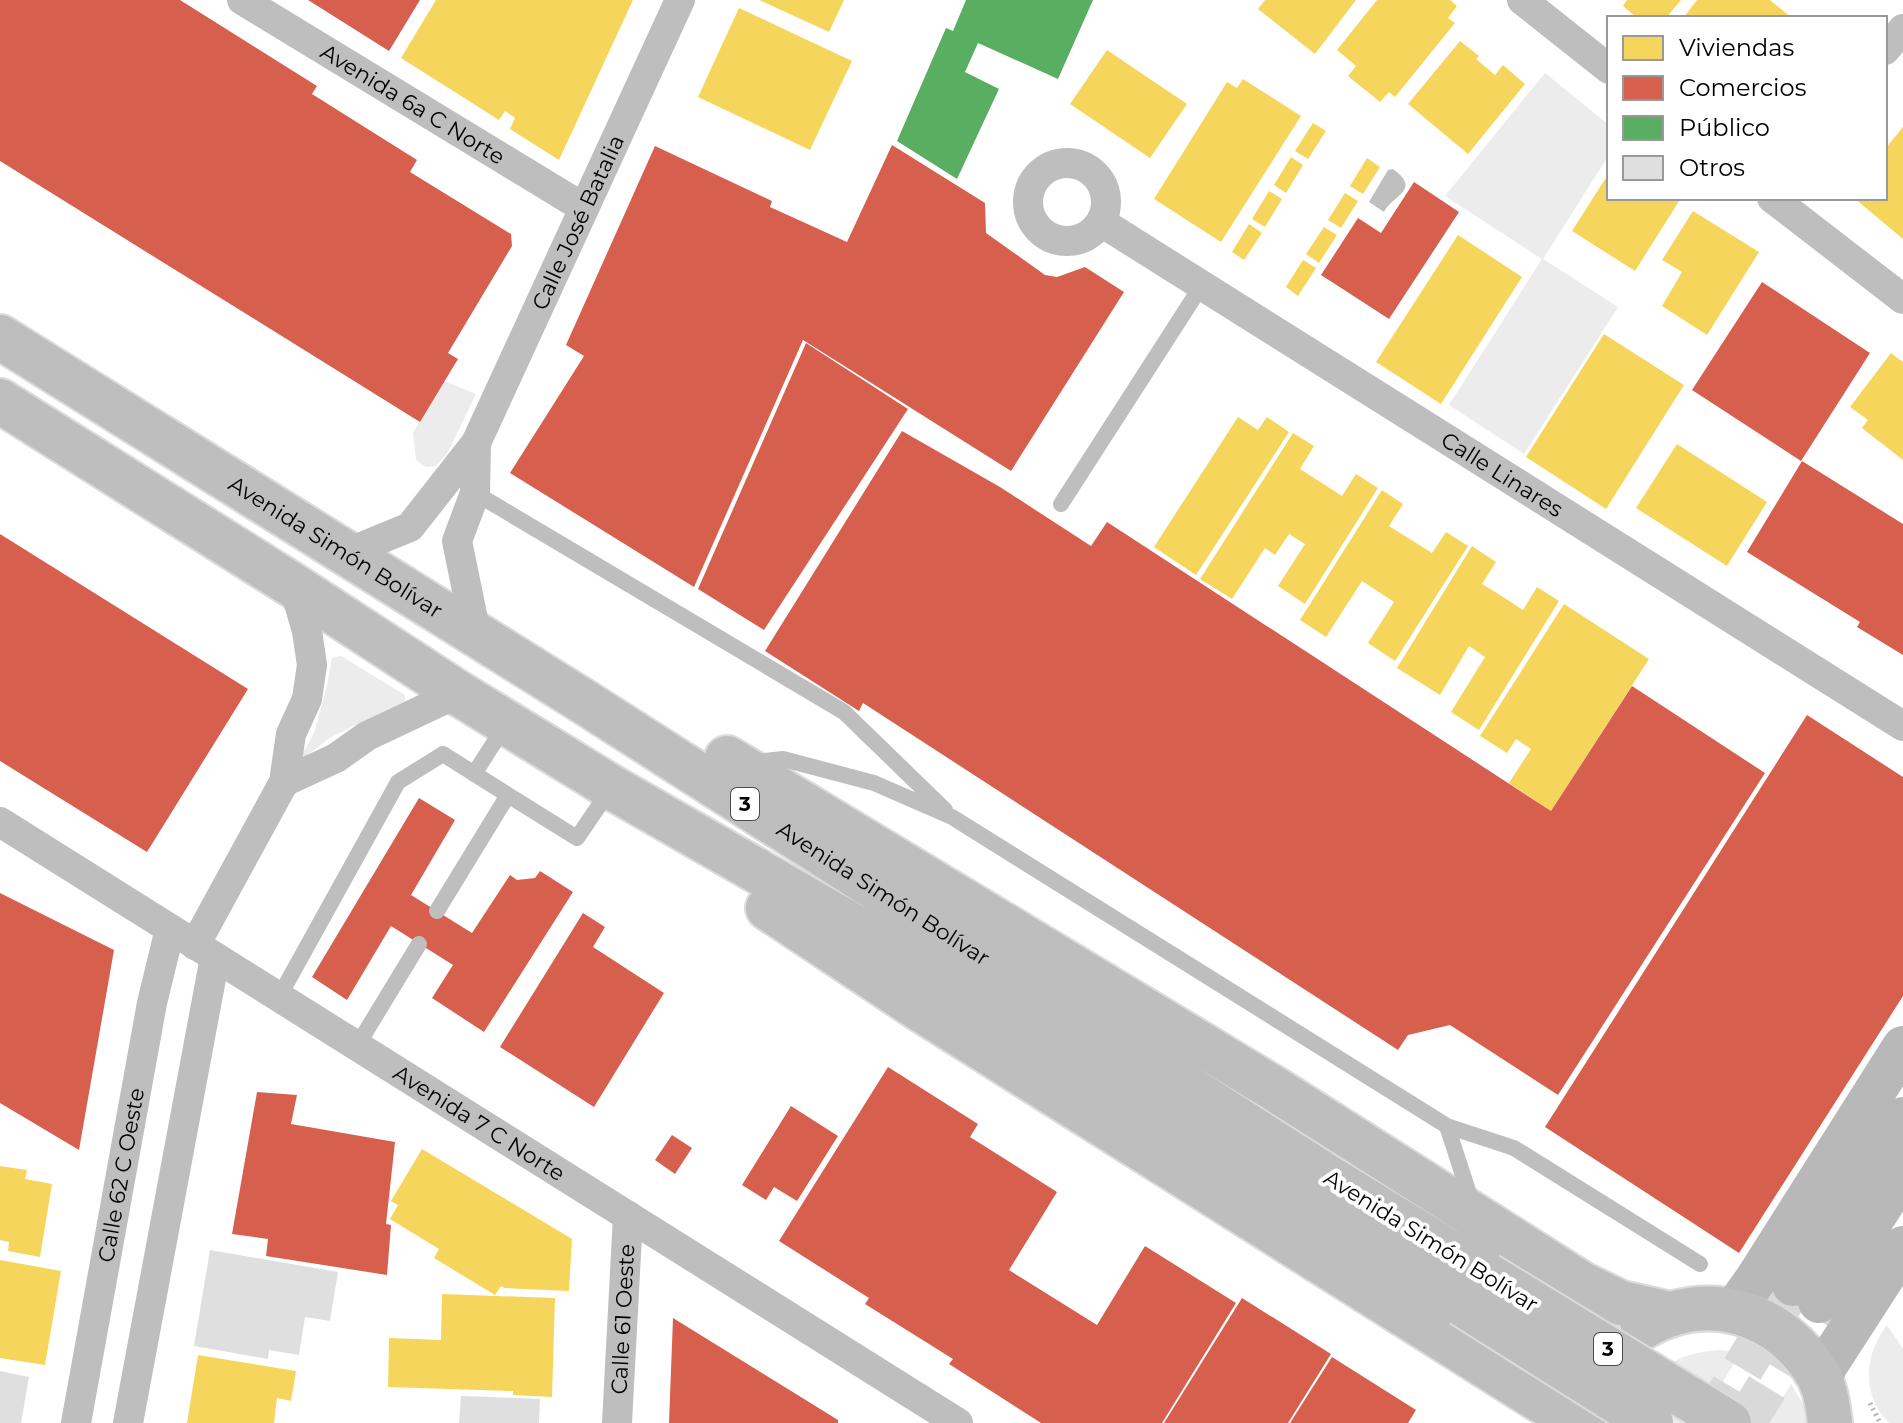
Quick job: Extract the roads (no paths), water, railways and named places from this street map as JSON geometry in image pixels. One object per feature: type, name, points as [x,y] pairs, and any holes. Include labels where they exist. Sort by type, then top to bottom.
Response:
[{"type":"main road","name":"Avenida Simón Bolívar","points":[[0,337],[586,703],[1312,1168],[1465,1306],[1729,1423]]},
{"type":"main road","name":"Avenida Simón Bolívar","points":[[0,401],[458,693],[611,787],[862,931],[1651,1423]]},
{"type":"main road","points":[[586,703],[670,721],[1275,1089],[1582,1284],[1621,1303],[1670,1314]]},
{"type":"main road","points":[[1734,1310],[1903,1047]]},
{"type":"main road","points":[[1903,1118],[1806,1294],[1903,1173]]},
{"type":"main road","points":[[1465,1306],[1476,1334],[1497,1327],[1510,1313],[1520,1294],[1522,1269],[1520,1252],[1513,1241]]},
{"type":"main road","points":[[1838,1405],[1898,1265]]},
{"type":"main road","points":[[1465,1306],[1540,1400],[1585,1423],[1594,1389],[1611,1357],[1637,1331],[1670,1314],[1702,1308],[1734,1310],[1778,1331],[1797,1346],[1838,1405]]},
{"type":"street","name":"Avenida 6a C Norte","points":[[242,0],[584,208]]},
{"type":"street","name":"Calle José Batalia","points":[[347,553],[410,527],[476,443],[680,0]]},
{"type":"street","points":[[1522,0],[1607,67]]},
{"type":"street","points":[[1887,48],[1903,29]]},
{"type":"street","points":[[1775,200],[1903,299]]},
{"type":"street","name":"Calle Linares","points":[[1101,222],[1903,726]]},
{"type":"street","name":"Calle José Batalia","points":[[476,443],[475,493],[457,541],[476,634]]},
{"type":"street","name":"Calle 62 C Oeste","points":[[76,1423],[152,1003],[194,943],[284,782],[291,734],[307,699],[312,665],[307,631],[294,586]]},
{"type":"street","points":[[284,782],[336,758],[367,736],[458,693]]},
{"type":"street","name":"Avenida 7 C Norte","points":[[0,822],[958,1423]]},
{"type":"street","name":"Calle 62 C Oeste","points":[[128,1423],[194,943]]},
{"type":"street","name":"Calle 61 Oeste","points":[[617,1423],[628,1216]]},
{"type":"lane","points":[[1061,504],[1202,285]]},
{"type":"lane","points":[[475,493],[844,712],[952,817]]},
{"type":"lane","points":[[474,774],[507,723]]},
{"type":"lane","points":[[279,997],[398,782],[443,754],[577,838],[611,787]]},
{"type":"lane","points":[[737,764],[783,759],[874,783],[952,817],[1447,1126],[1514,1148],[1700,1264]]},
{"type":"lane","points":[[437,911],[508,795]]},
{"type":"lane","points":[[357,1046],[419,944]]},
{"type":"lane","points":[[1447,1126],[1476,1216]]},
{"type":"tunnel","points":[[1710,1423],[1793,1285]]},
{"type":"tunnel","points":[[1745,1423],[1819,1302]]}]
